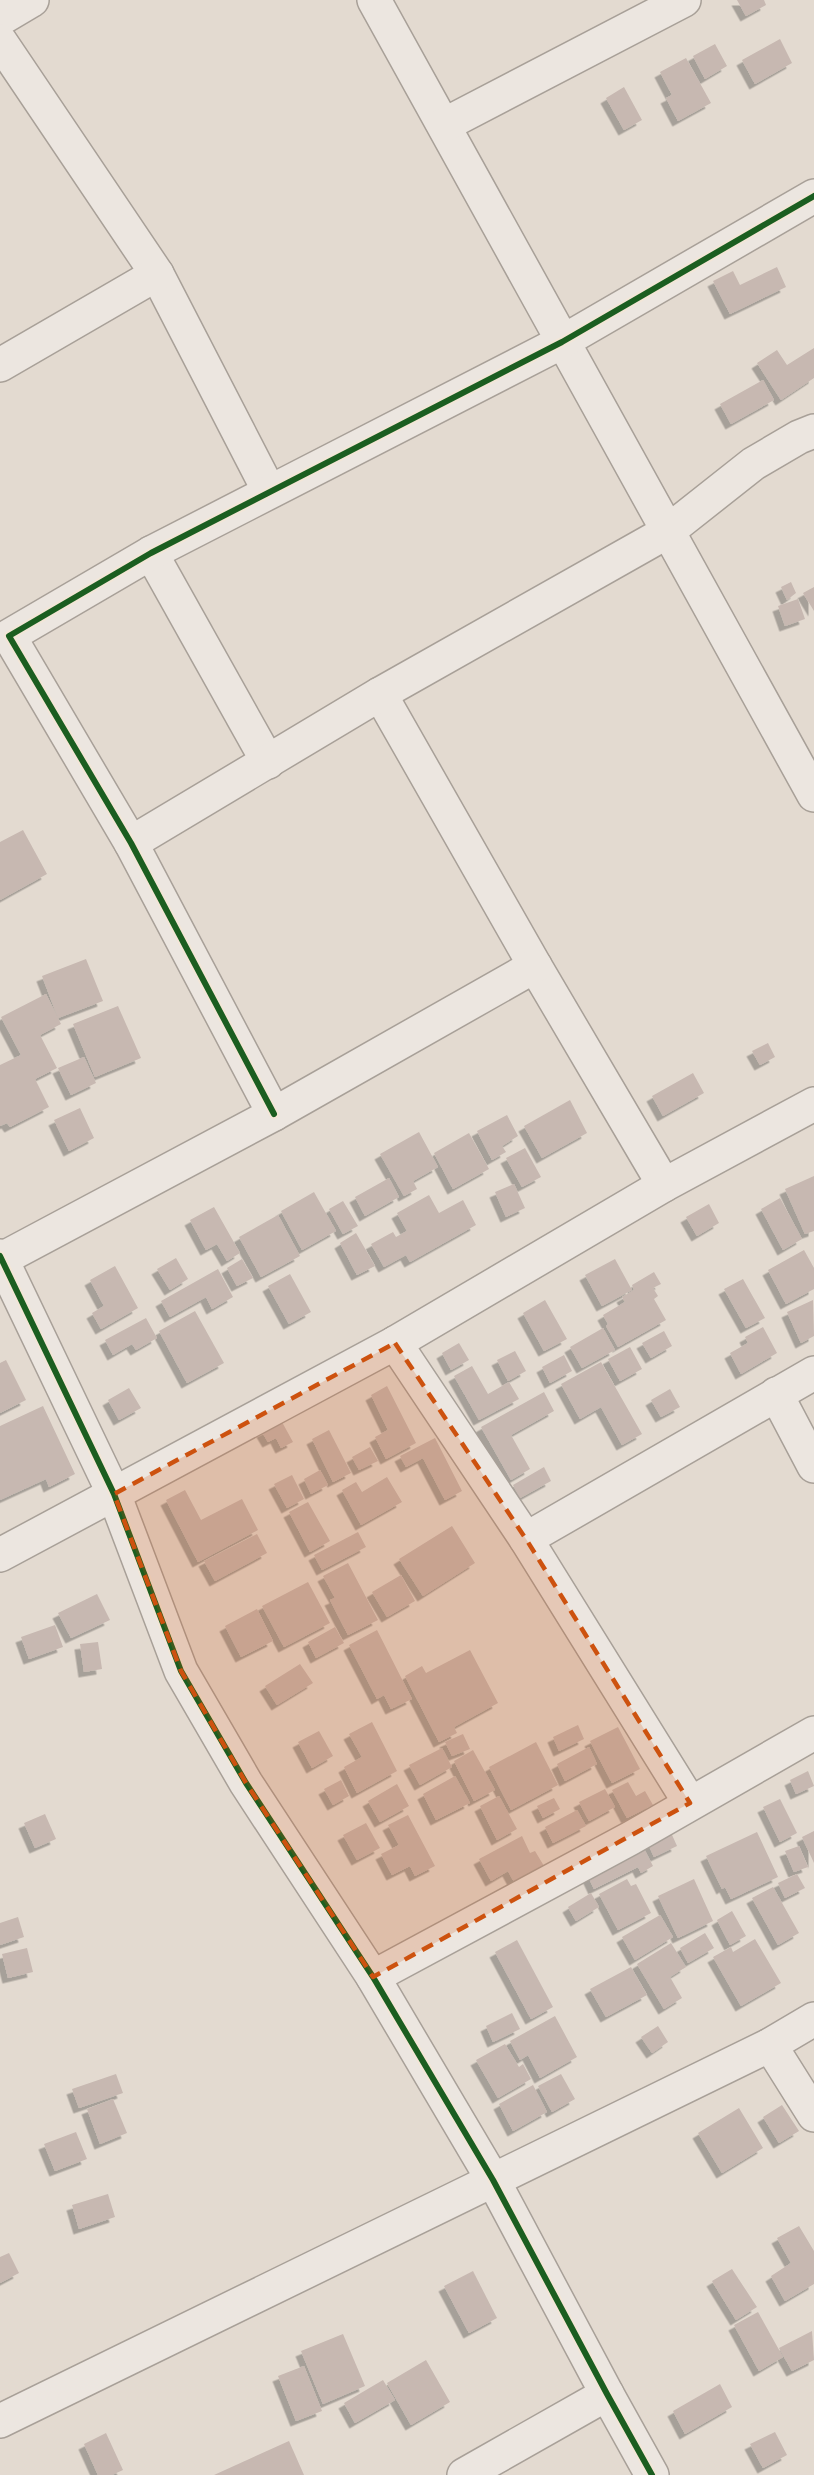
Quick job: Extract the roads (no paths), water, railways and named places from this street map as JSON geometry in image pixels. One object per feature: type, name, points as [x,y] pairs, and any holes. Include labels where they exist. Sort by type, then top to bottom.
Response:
[{"type":"street","points":[[0,19],[32,0]]},
{"type":"street","points":[[374,0],[814,795]]},
{"type":"street","points":[[444,125],[684,0]]},
{"type":"street","points":[[0,41],[156,273],[270,491]]},
{"type":"street","points":[[273,1114],[131,843],[4,638],[151,553],[562,342],[814,196]]},
{"type":"street","points":[[0,365],[156,273]]},
{"type":"street","points":[[131,843],[381,694],[667,532],[753,464],[799,437],[814,431]]},
{"type":"street","points":[[151,553],[268,762]]},
{"type":"street","points":[[381,694],[535,966],[664,1185]]},
{"type":"street","points":[[535,966],[273,1114],[1,1258],[114,1494],[181,1671],[246,1783],[373,1977],[493,2180],[652,2475]]},
{"type":"street","points":[[0,1555],[395,1343],[664,1185],[814,1104]]},
{"type":"street","points":[[395,1343],[525,1539],[690,1803]]},
{"type":"street","points":[[525,1539],[814,1374]]},
{"type":"street","points":[[776,1394],[814,1466]]},
{"type":"street","points":[[373,1977],[631,1838],[814,1733]]},
{"type":"street","points":[[0,2421],[770,2045],[814,2019]]},
{"type":"street","points":[[770,2045],[814,2115]]},
{"type":"street","points":[[464,2475],[607,2394]]}]
